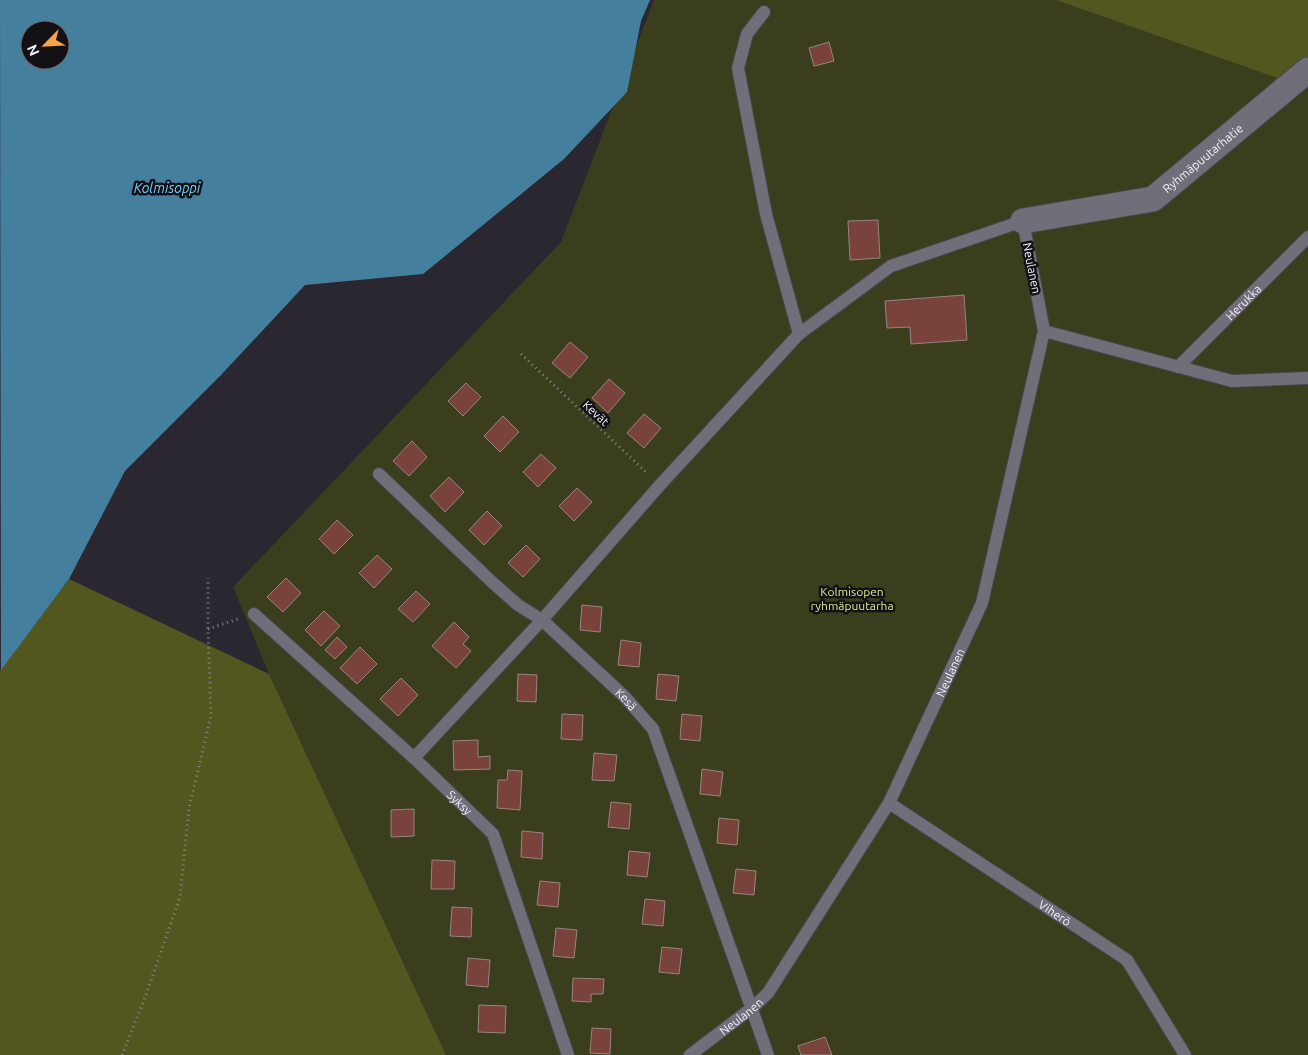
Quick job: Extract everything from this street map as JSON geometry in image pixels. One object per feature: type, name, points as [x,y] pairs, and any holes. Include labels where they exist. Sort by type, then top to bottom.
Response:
[{"type":"street","name":"Ryhmäpuutarhatie","points":[[1023,221],[1153,199],[1308,70]]},
{"type":"lane","points":[[764,12],[747,34],[738,68],[766,214],[800,334]]},
{"type":"lane","points":[[414,758],[542,620],[660,485],[800,334],[892,266],[1023,221]]},
{"type":"lane","name":"Neulanen","points":[[690,1055],[752,1008],[768,992],[889,803],[982,603],[1044,331],[1023,221]]},
{"type":"lane","name":"Herukka","points":[[1178,366],[1308,237]]},
{"type":"lane","points":[[1044,331],[1232,381],[1308,378]]},
{"type":"lane","name":"Kesä","points":[[379,474],[492,582],[518,605],[542,620],[625,697],[653,729],[768,1055]]},
{"type":"lane","name":"Syksy","points":[[254,614],[414,758],[492,834],[568,1055]]},
{"type":"lane","name":"Viherö","points":[[889,803],[1127,960],[1185,1055]]},
{"type":"path","name":"Kevät","points":[[521,354],[660,485]]},
{"type":"path","points":[[122,1055],[146,995],[180,897],[189,808],[211,716],[208,578]]},
{"type":"path","points":[[208,628],[254,614]]},
{"type":"green space","name":"Kolmisopen ryhmäpuutarha","points":[[654,0],[1056,0],[1308,89],[1308,1055],[446,1055],[269,674],[233,587],[561,242]]},
{"type":"green space","points":[[1056,0],[1308,0],[1308,89]]},
{"type":"green space","points":[[69,579],[269,674],[446,1055],[0,1055],[0,670]]},
{"type":"water","name":"Kolmisoppi","points":[[0,0],[650,0],[641,21],[627,92],[564,159],[423,274],[305,285],[221,375],[125,471],[69,579],[1,670]]},
{"type":"building","points":[[829,42],[834,61],[814,66],[809,48]]},
{"type":"building","points":[[878,220],[880,258],[850,260],[848,221]]},
{"type":"building","points":[[964,295],[967,340],[911,344],[910,327],[887,328],[885,301]]},
{"type":"building","points":[[570,342],[588,357],[570,378],[552,363]]},
{"type":"building","points":[[609,379],[625,393],[608,413],[592,398]]},
{"type":"building","points":[[466,383],[481,397],[463,416],[448,401]]},
{"type":"building","points":[[644,414],[661,428],[644,448],[627,433]]},
{"type":"building","points":[[503,416],[519,432],[500,452],[484,436]]},
{"type":"building","points":[[412,441],[427,457],[409,476],[393,461]]},
{"type":"building","points":[[541,454],[556,468],[538,487],[523,472]]},
{"type":"building","points":[[449,477],[464,492],[445,512],[430,496]]},
{"type":"building","points":[[577,488],[592,502],[574,521],[559,506]]},
{"type":"building","points":[[487,511],[502,526],[484,545],[469,530]]},
{"type":"building","points":[[337,520],[353,535],[334,554],[319,539]]},
{"type":"building","points":[[526,545],[540,559],[523,577],[508,563]]},
{"type":"building","points":[[377,555],[392,569],[374,588],[359,573]]},
{"type":"building","points":[[286,578],[301,593],[283,612],[267,597]]},
{"type":"building","points":[[416,591],[430,604],[413,622],[398,609]]},
{"type":"building","points":[[582,605],[602,607],[600,632],[580,630]]},
{"type":"building","points":[[324,611],[340,626],[321,646],[305,630]]},
{"type":"building","points":[[454,622],[469,637],[463,644],[471,651],[456,668],[432,646]]},
{"type":"building","points":[[337,637],[347,647],[335,659],[325,650]]},
{"type":"building","points":[[621,640],[641,643],[639,667],[618,665]]},
{"type":"building","points":[[360,647],[377,664],[357,684],[340,668]]},
{"type":"building","points":[[518,674],[537,675],[536,702],[517,701]]},
{"type":"building","points":[[658,674],[679,676],[676,701],[656,699]]},
{"type":"building","points":[[401,678],[418,695],[398,716],[380,699]]},
{"type":"building","points":[[562,714],[583,715],[582,740],[561,739]]},
{"type":"building","points":[[682,714],[702,716],[700,741],[680,739]]},
{"type":"building","points":[[478,740],[478,757],[490,756],[490,769],[454,770],[453,741]]},
{"type":"building","points":[[594,753],[617,755],[614,781],[592,780]]},
{"type":"building","points":[[702,769],[723,772],[720,796],[700,794]]},
{"type":"building","points":[[508,770],[522,771],[520,810],[497,808],[498,780],[507,780]]},
{"type":"building","points":[[611,802],[631,804],[629,829],[608,827]]},
{"type":"building","points":[[414,809],[414,836],[391,837],[391,810]]},
{"type":"building","points":[[719,818],[739,820],[737,845],[717,843]]},
{"type":"building","points":[[522,831],[543,833],[542,859],[521,857]]},
{"type":"building","points":[[629,851],[650,853],[647,877],[627,875]]},
{"type":"building","points":[[432,860],[455,861],[454,889],[431,889]]},
{"type":"building","points":[[736,869],[756,871],[754,895],[733,893]]},
{"type":"building","points":[[540,881],[560,883],[558,907],[537,905]]},
{"type":"building","points":[[645,899],[665,901],[663,926],[642,924]]},
{"type":"building","points":[[452,907],[472,908],[471,937],[450,936]]},
{"type":"building","points":[[556,928],[577,930],[574,958],[553,956]]},
{"type":"building","points":[[662,947],[682,949],[679,974],[659,972]]},
{"type":"building","points":[[468,958],[490,960],[488,987],[466,985]]},
{"type":"building","points":[[573,978],[604,979],[603,994],[591,994],[591,1002],[572,1001]]},
{"type":"building","points":[[479,1005],[506,1006],[505,1033],[478,1032]]},
{"type":"building","points":[[592,1028],[611,1029],[610,1054],[590,1053]]},
{"type":"building","points":[[825,1037],[832,1055],[801,1055],[798,1046]]}]
